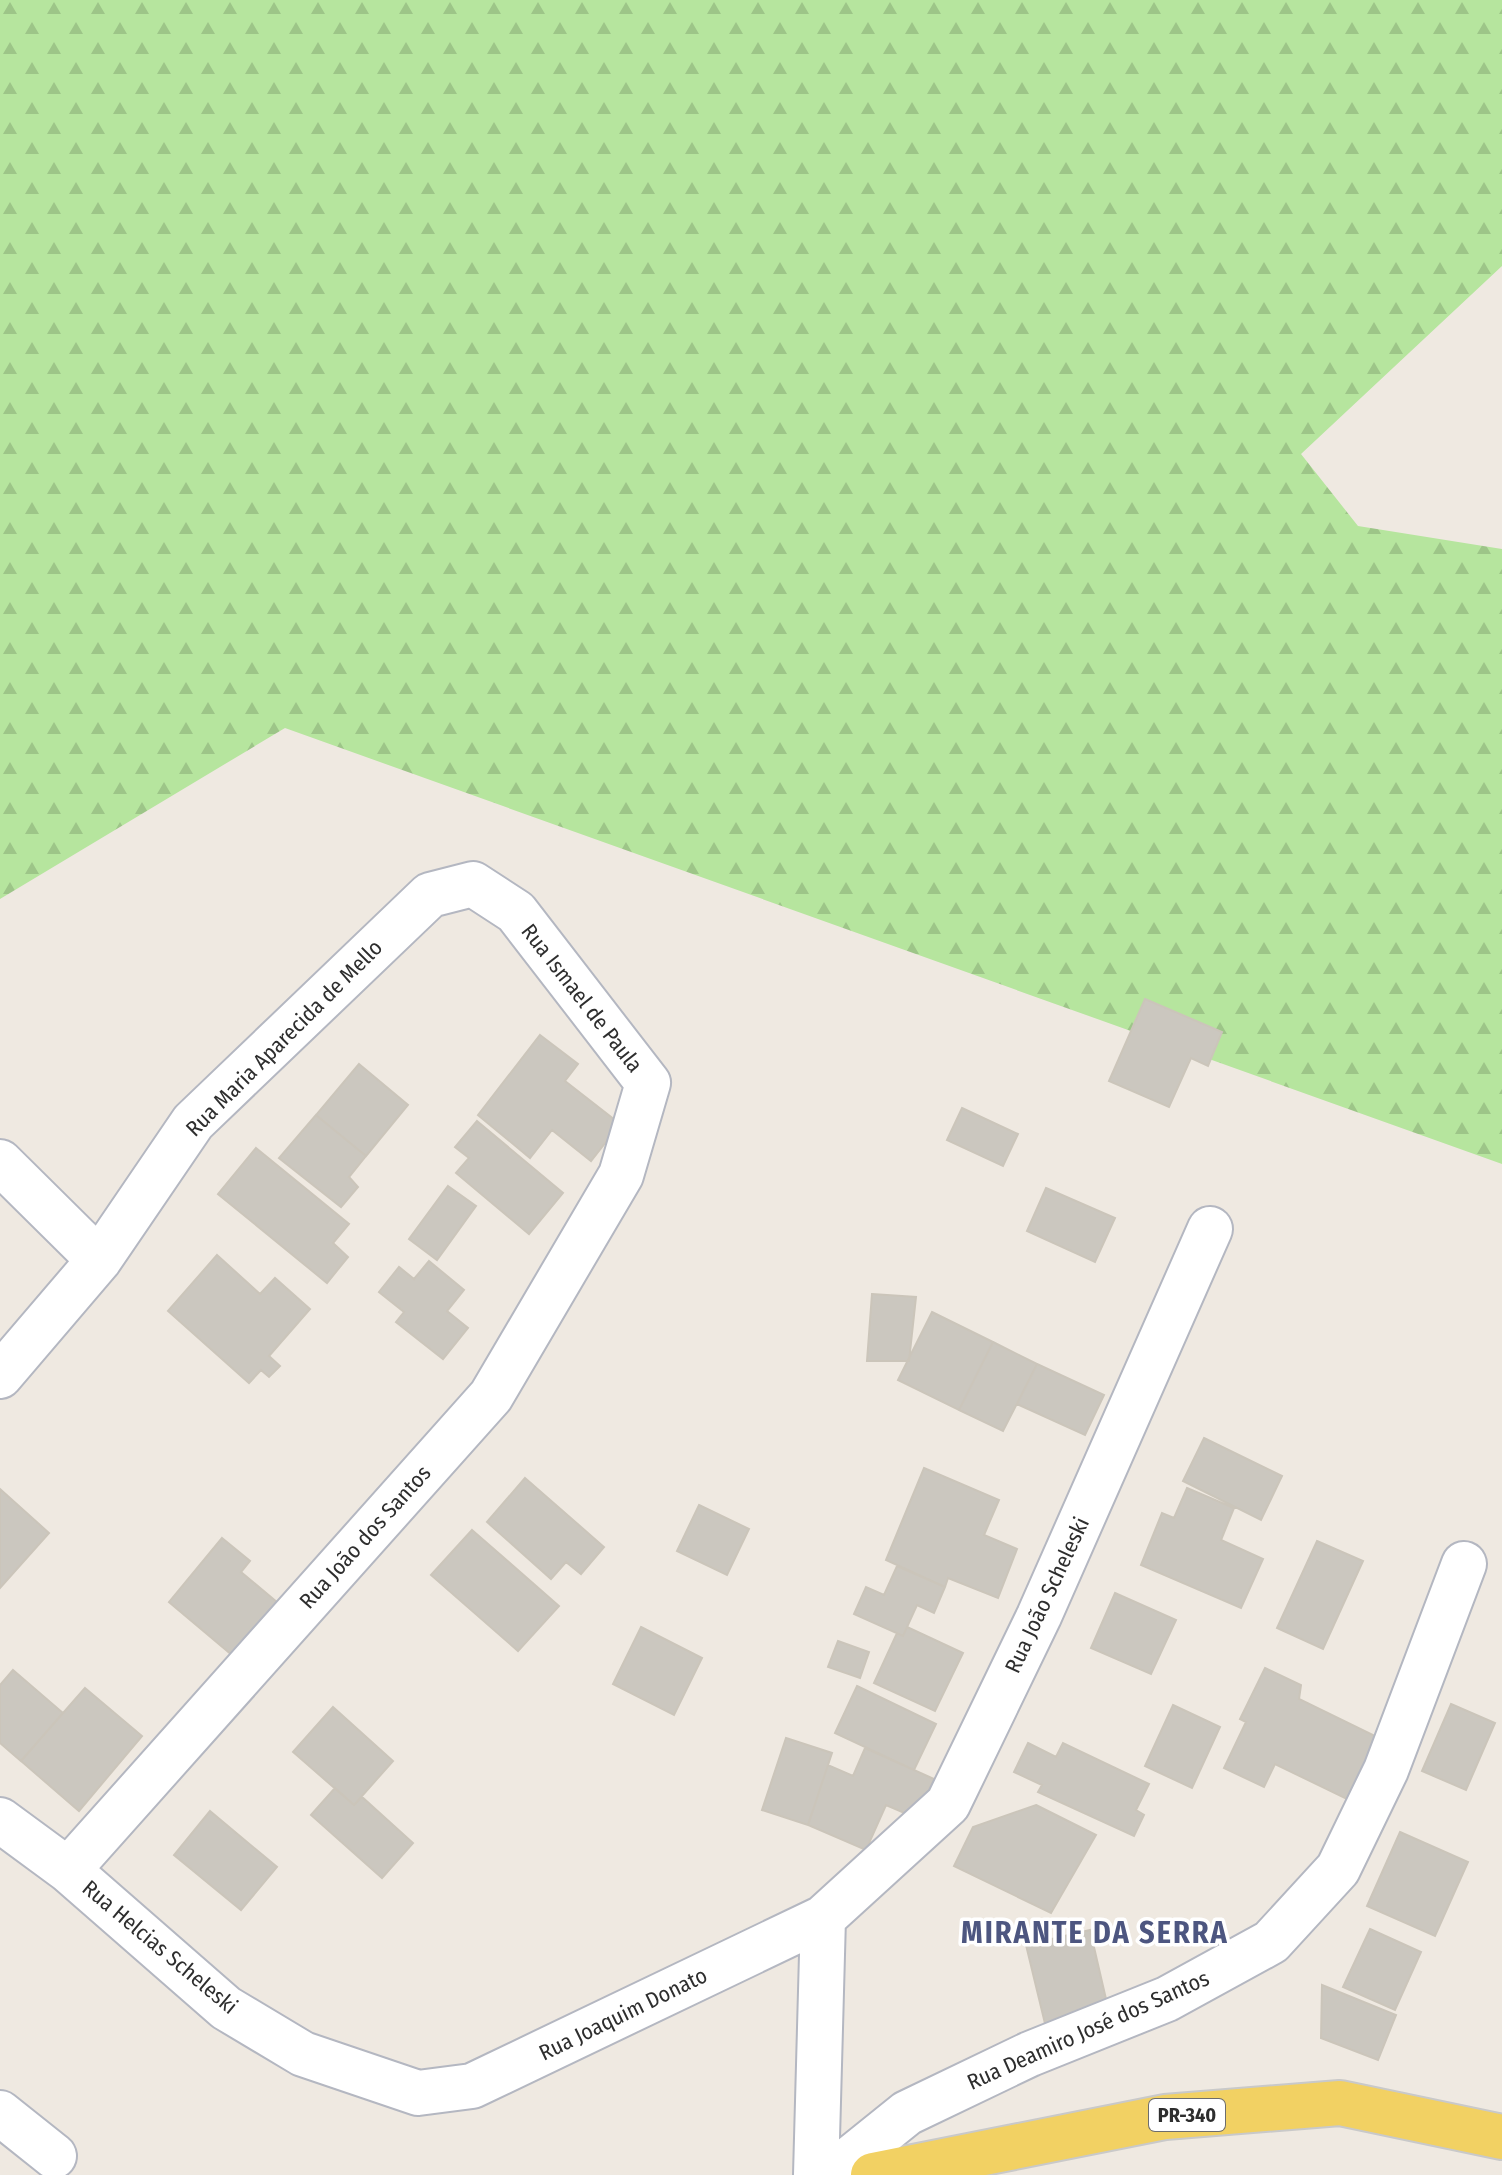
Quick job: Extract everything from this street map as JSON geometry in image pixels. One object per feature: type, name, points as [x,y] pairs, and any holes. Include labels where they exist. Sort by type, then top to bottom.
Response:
[{"type":"main road","name":"PR-340","points":[[873,2175],[1165,2117],[1340,2103],[1502,2137]]},
{"type":"street","name":"Rua Ismael de Paula","points":[[430,895],[473,884],[516,912],[648,1083],[621,1175]]},
{"type":"street","name":"Rua Maria Aparecida de Mello","points":[[0,1376],[99,1260],[193,1122],[430,895]]},
{"type":"street","points":[[0,1162],[99,1260]]},
{"type":"street","name":"Rua João dos Santos","points":[[68,1870],[491,1396],[621,1175]]},
{"type":"street","name":"Rua João Scheleski","points":[[823,1918],[948,1804],[1039,1616],[1210,1229]]},
{"type":"street","name":"Rua Deamiro José dos Santos","points":[[830,2175],[907,2113],[1030,2054],[1167,1999],[1271,1942],[1338,1869],[1386,1770],[1464,1564]]},
{"type":"street","name":"Rua Helcias Scheleski","points":[[0,1820],[68,1870],[226,2008],[303,2054],[418,2093]]},
{"type":"street","points":[[816,2175],[823,1918]]},
{"type":"street","name":"Rua Joaquim Donato","points":[[418,2093],[472,2086],[823,1918]]},
{"type":"street","points":[[0,2113],[54,2156]]},
{"type":"green space","points":[[0,0],[1502,0],[1502,266],[1301,454],[1358,526],[1502,549],[1502,1164],[285,728],[0,899]]},
{"type":"building","points":[[1145,999],[1222,1032],[1208,1066],[1191,1058],[1169,1107],[1109,1081]]},
{"type":"building","points":[[540,1035],[578,1064],[565,1081],[620,1124],[591,1161],[552,1130],[530,1158],[478,1115]]},
{"type":"building","points":[[359,1064],[408,1105],[366,1156],[316,1115]]},
{"type":"building","points":[[962,1108],[1018,1134],[1003,1166],[947,1140]]},
{"type":"building","points":[[316,1115],[366,1156],[349,1177],[358,1187],[341,1207],[279,1158]]},
{"type":"building","points":[[477,1121],[563,1193],[529,1234],[456,1173],[469,1158],[455,1147]]},
{"type":"building","points":[[256,1148],[349,1224],[333,1243],[348,1257],[327,1283],[218,1194]]},
{"type":"building","points":[[448,1186],[476,1206],[437,1260],[409,1239]]},
{"type":"building","points":[[1046,1188],[1115,1218],[1095,1262],[1027,1231]]},
{"type":"building","points":[[217,1255],[260,1294],[275,1278],[310,1309],[269,1356],[280,1366],[269,1377],[261,1370],[249,1383],[168,1311]]},
{"type":"building","points":[[429,1261],[464,1290],[447,1311],[468,1328],[443,1359],[396,1322],[404,1312],[379,1292],[399,1267],[414,1279]]},
{"type":"building","points":[[872,1294],[916,1297],[909,1361],[867,1361]]},
{"type":"building","points":[[932,1312],[993,1342],[959,1410],[898,1380]]},
{"type":"building","points":[[993,1342],[1037,1364],[1003,1431],[959,1410]]},
{"type":"building","points":[[1037,1364],[1104,1395],[1085,1435],[1017,1404]]},
{"type":"building","points":[[1204,1438],[1282,1476],[1261,1520],[1183,1481]]},
{"type":"building","points":[[924,1468],[999,1500],[984,1535],[1017,1549],[998,1598],[948,1578],[945,1587],[886,1560]]},
{"type":"building","points":[[525,1478],[604,1547],[581,1574],[566,1562],[551,1579],[487,1522]]},
{"type":"building","points":[[1187,1488],[1234,1508],[1221,1540],[1263,1559],[1241,1608],[1141,1565],[1162,1513],[1174,1518]]},
{"type":"building","points":[[0,1489],[49,1533],[0,1588]]},
{"type":"building","points":[[699,1505],[749,1529],[727,1575],[677,1551]]},
{"type":"building","points":[[472,1530],[559,1606],[518,1651],[431,1575]]},
{"type":"building","points":[[222,1538],[250,1561],[241,1572],[277,1602],[232,1655],[169,1602]]},
{"type":"building","points":[[1317,1541],[1363,1561],[1323,1649],[1277,1628]]},
{"type":"building","points":[[897,1566],[945,1587],[934,1613],[917,1605],[903,1636],[854,1614],[866,1587],[884,1595]]},
{"type":"building","points":[[1115,1593],[1176,1620],[1151,1674],[1091,1648]]},
{"type":"building","points":[[641,1627],[702,1658],[674,1715],[613,1684]]},
{"type":"building","points":[[907,1627],[963,1653],[935,1711],[874,1683],[897,1633],[903,1636]]},
{"type":"building","points":[[838,1641],[869,1652],[860,1678],[828,1667]]},
{"type":"building","points":[[1265,1668],[1301,1685],[1299,1699],[1381,1739],[1351,1801],[1275,1764],[1264,1787],[1224,1768],[1246,1722],[1240,1719]]},
{"type":"building","points":[[13,1670],[63,1713],[21,1761],[0,1743],[0,1685]]},
{"type":"building","points":[[857,1686],[936,1724],[914,1770],[835,1733]]},
{"type":"building","points":[[85,1688],[142,1736],[79,1811],[21,1761]]},
{"type":"building","points":[[1451,1704],[1495,1723],[1466,1790],[1422,1771]]},
{"type":"building","points":[[1173,1705],[1220,1727],[1192,1788],[1145,1766]]},
{"type":"building","points":[[333,1707],[393,1761],[354,1805],[293,1752]]},
{"type":"building","points":[[786,1738],[832,1753],[808,1825],[762,1810]]},
{"type":"building","points":[[1028,1743],[1056,1757],[1063,1743],[1149,1784],[1136,1810],[1144,1815],[1134,1836],[1038,1792],[1042,1785],[1014,1772]]},
{"type":"building","points":[[865,1748],[934,1779],[916,1818],[886,1805],[866,1850],[808,1825],[828,1765],[853,1776]]},
{"type":"building","points":[[335,1788],[354,1805],[362,1797],[413,1843],[382,1878],[311,1815]]},
{"type":"building","points":[[1036,1805],[1096,1835],[1051,1913],[954,1866],[973,1827]]},
{"type":"building","points":[[210,1811],[277,1867],[241,1910],[174,1855]]},
{"type":"building","points":[[1400,1832],[1468,1862],[1435,1936],[1367,1906]]},
{"type":"building","points":[[1370,1929],[1421,1952],[1395,2010],[1343,1987]]},
{"type":"building","points":[[1090,1930],[1109,2012],[1049,2040],[1026,1945]]},
{"type":"building","points":[[1322,1985],[1396,2015],[1378,2060],[1321,2038]]},
{"type":"district","name":"MIRANTE DA SERRA","points":[[1095,1933]]}]
